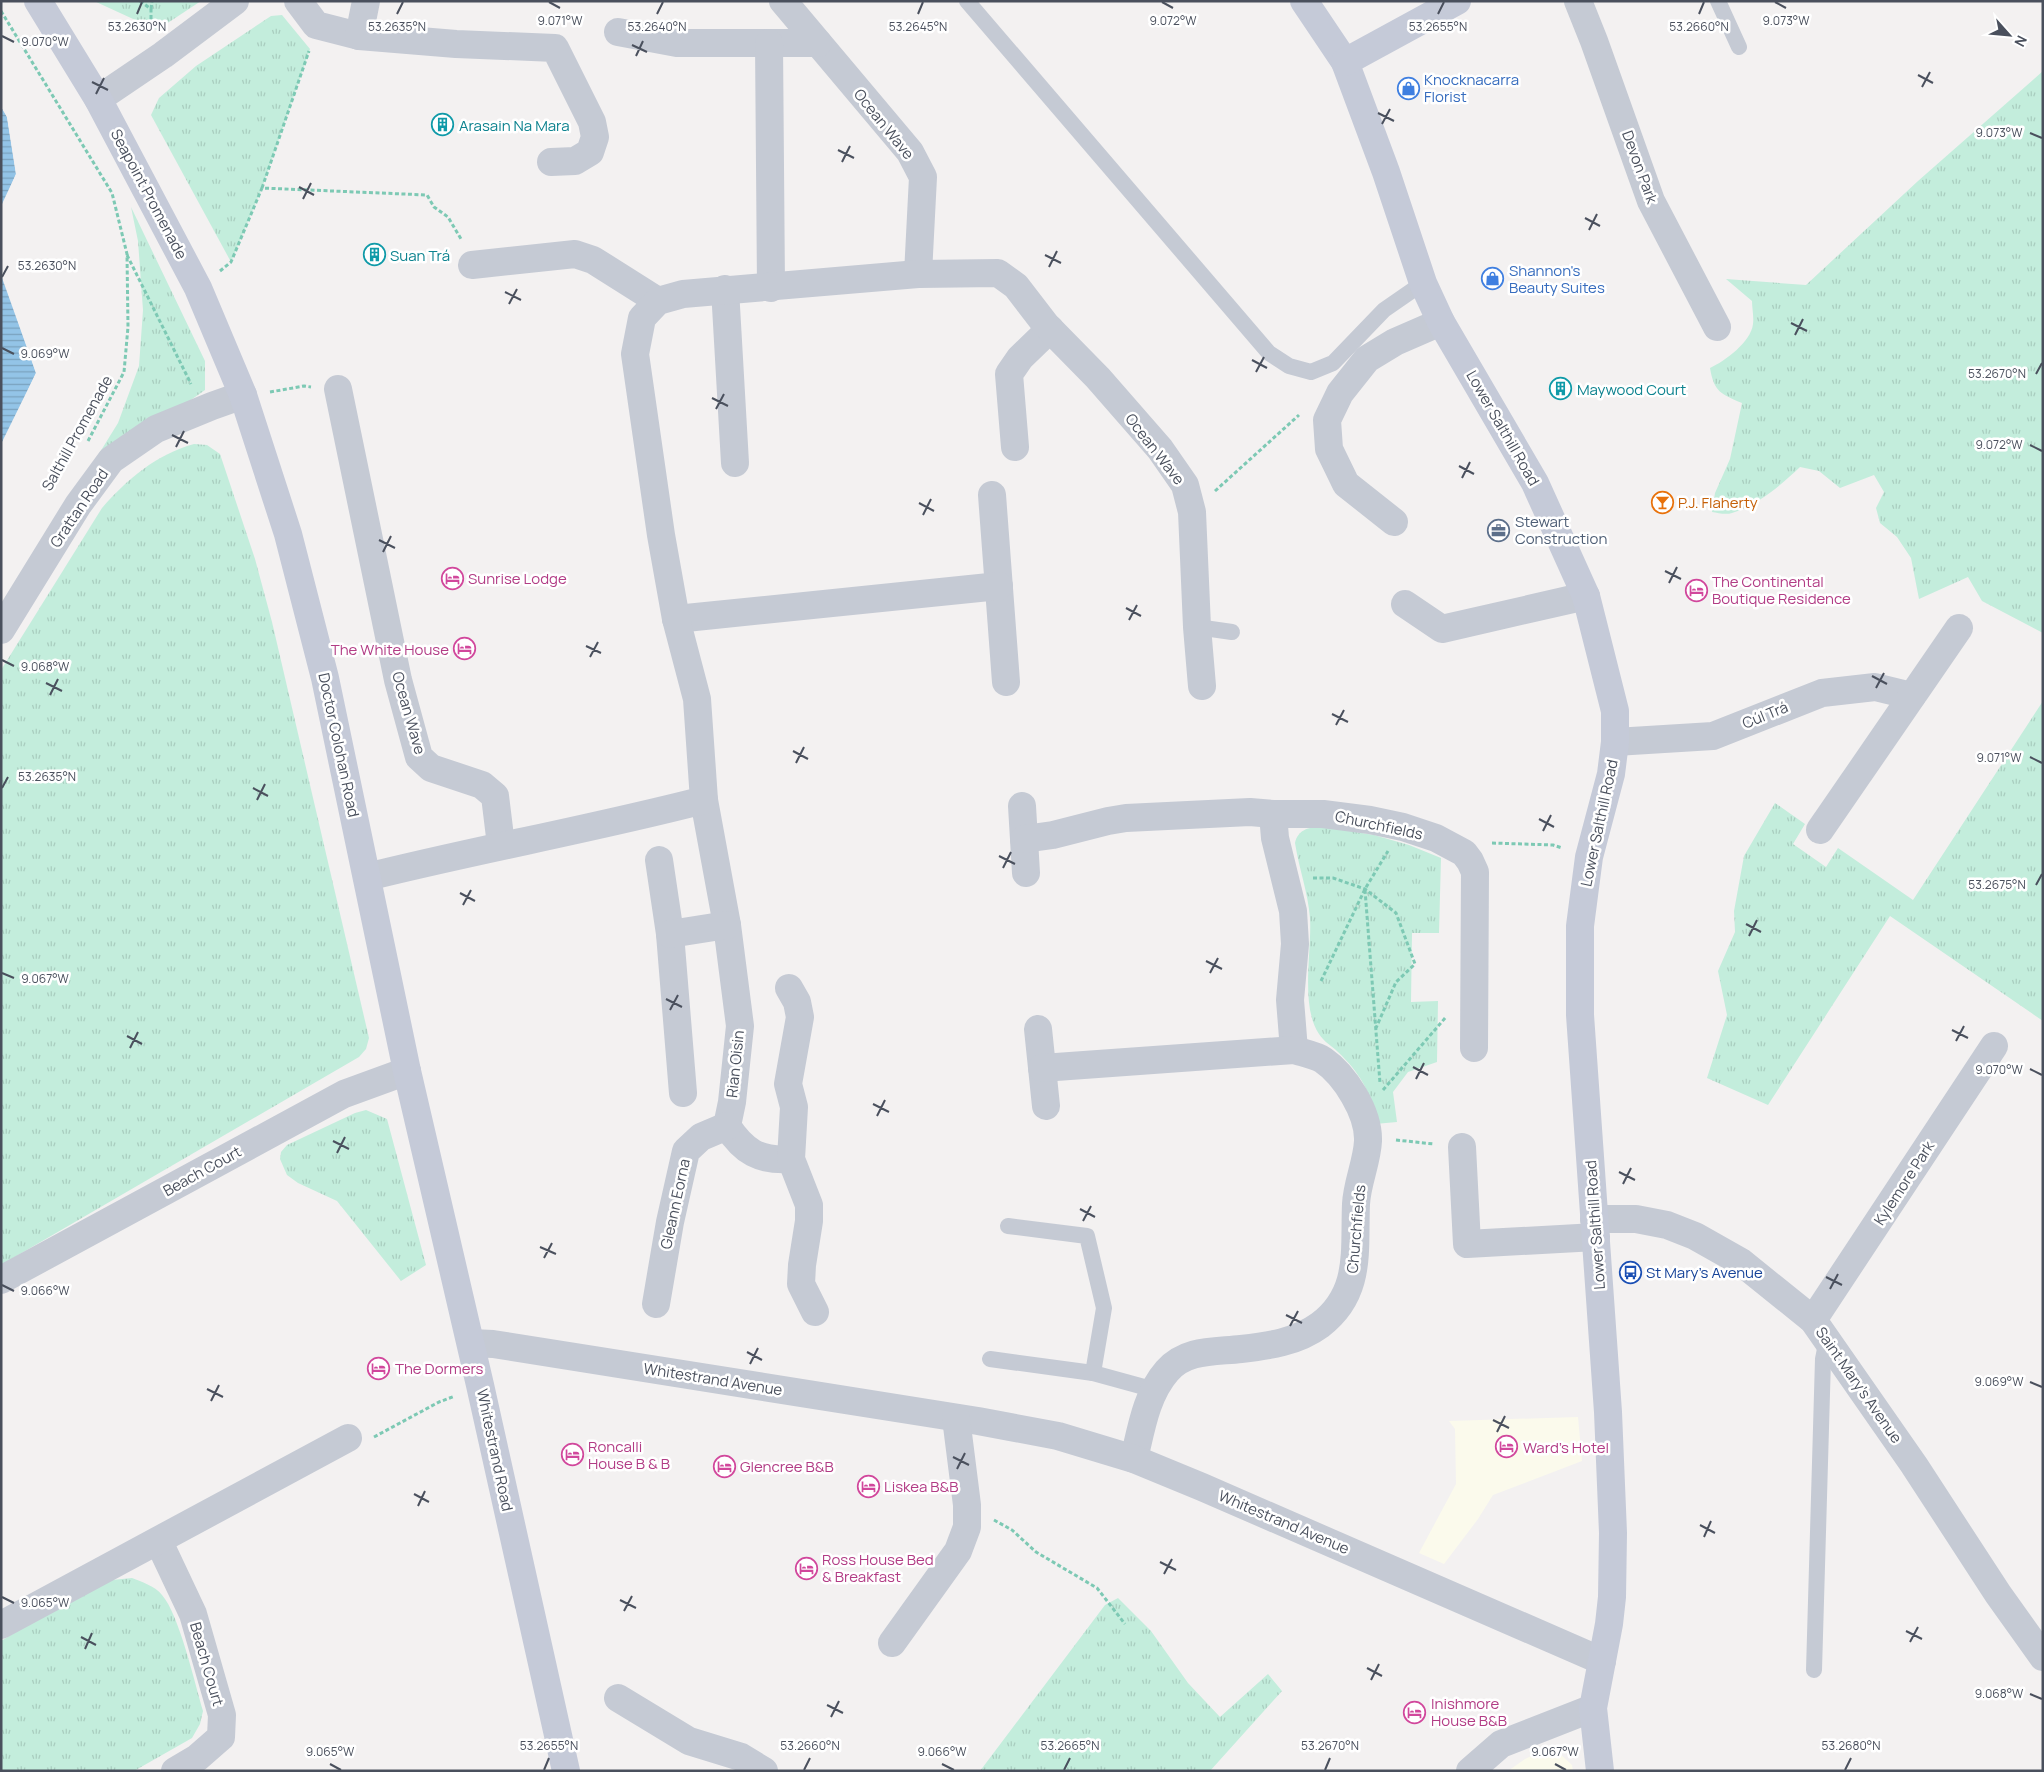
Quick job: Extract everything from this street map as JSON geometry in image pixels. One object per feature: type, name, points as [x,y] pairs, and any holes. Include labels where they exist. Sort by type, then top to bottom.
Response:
[{"type":"main road","name":"Seapoint Promenade","points":[[38,1],[98,98],[198,288],[242,395]]},
{"type":"main road","name":"Lower Salthill Road","points":[[1304,1],[1345,62],[1386,172],[1423,283],[1442,322],[1535,483],[1586,596],[1615,711],[1616,742],[1609,782],[1589,857],[1580,926],[1580,1015],[1608,1412],[1613,1533],[1612,1597],[1609,1624],[1593,1708],[1600,1771]]},
{"type":"main road","points":[[1345,62],[1457,1]]},
{"type":"main road","name":"Doctor Colohan Road","points":[[242,395],[291,543],[325,678],[407,1071]]},
{"type":"main road","name":"Whitestrand Road","points":[[407,1071],[480,1385],[566,1771]]},
{"type":"street","points":[[98,98],[163,55],[235,1]]},
{"type":"street","points":[[359,36],[366,1]]},
{"type":"street","name":"Ocean Wave","points":[[783,1],[910,152],[924,177],[918,274]]},
{"type":"street","name":"Devon Park","points":[[1578,1],[1651,201],[1717,327]]},
{"type":"street","points":[[305,11],[316,25],[359,36],[456,44],[554,48],[592,122],[594,137],[590,152],[575,161],[551,162]]},
{"type":"street","points":[[618,32],[678,42],[818,43]]},
{"type":"street","points":[[769,43],[771,288]]},
{"type":"street","points":[[472,266],[575,254],[593,260],[658,301],[642,318],[635,354],[661,535],[676,619],[697,699],[704,800],[727,925],[670,934]]},
{"type":"street","name":"Ocean Wave","points":[[658,301],[683,294],[725,289],[771,288],[918,274],[998,273],[1016,286],[1050,329],[1098,378],[1160,449],[1185,485],[1192,512],[1197,627],[1202,686]]},
{"type":"street","points":[[725,289],[735,462]]},
{"type":"street","points":[[1394,522],[1346,484],[1329,449],[1327,420],[1340,393],[1367,359],[1395,342],[1442,322]]},
{"type":"street","points":[[1015,447],[1009,374],[1020,358],[1050,329]]},
{"type":"street","name":"Ocean Wave","points":[[338,389],[398,680],[419,757],[431,768],[482,785],[495,796],[501,845]]},
{"type":"street","name":"Grattan Road","points":[[1,630],[78,505],[111,460],[156,429],[242,395]]},
{"type":"street","points":[[992,495],[1006,682]]},
{"type":"street","points":[[676,619],[999,586]]},
{"type":"street","points":[[1405,604],[1442,629],[1586,596]]},
{"type":"street","points":[[1820,830],[1959,628]]},
{"type":"street","name":"Cúl Trá","points":[[1616,742],[1713,736],[1822,693],[1875,687],[1912,696]]},
{"type":"street","points":[[367,877],[501,845],[621,821],[704,800]]},
{"type":"street","points":[[1022,806],[1026,873]]},
{"type":"street","name":"Churchfields","points":[[1024,839],[1054,835],[1126,818],[1250,812],[1323,814],[1403,827],[1436,838],[1464,853]]},
{"type":"street","points":[[1272,814],[1275,838],[1293,911],[1295,944],[1290,1000],[1294,1050]]},
{"type":"street","points":[[1464,853],[1475,872],[1474,1048]]},
{"type":"street","points":[[659,860],[670,934],[683,1093]]},
{"type":"street","name":"Rian Oisin","points":[[726,1126],[732,1102],[740,1026],[727,925]]},
{"type":"street","points":[[789,988],[797,1002],[800,1017],[788,1084],[794,1107],[791,1159],[809,1205],[809,1221],[801,1284],[816,1312]]},
{"type":"street","points":[[1038,1028],[1046,1106]]},
{"type":"street","name":"Kylemore Park","points":[[1820,1329],[1994,1046]]},
{"type":"street","name":"Churchfields","points":[[1042,1068],[1294,1050],[1322,1060],[1338,1073],[1349,1088],[1365,1121],[1368,1140],[1357,1194],[1354,1267],[1350,1284],[1343,1300],[1333,1313],[1308,1333],[1286,1342],[1196,1354],[1181,1360],[1167,1371],[1155,1390],[1146,1412],[1134,1459]]},
{"type":"street","name":"Beach Court","points":[[1,1280],[344,1094],[407,1071]]},
{"type":"street","points":[[726,1126],[735,1139],[752,1155],[775,1160],[791,1159]]},
{"type":"street","name":"Gleann Eorna","points":[[656,1304],[670,1222],[686,1151],[702,1137],[726,1126]]},
{"type":"street","points":[[1462,1147],[1467,1244],[1595,1228]]},
{"type":"street","name":"Saint Mary's Avenue","points":[[1595,1228],[1636,1219],[1667,1225],[1695,1236],[1741,1262],[1820,1329],[1914,1464],[1998,1594],[2043,1657]]},
{"type":"street","name":"Whitestrand Avenue","points":[[470,1343],[493,1344],[1058,1436],[1134,1459],[1277,1519],[1602,1661]]},
{"type":"street","points":[[892,1643],[958,1551],[968,1527],[956,1418]]},
{"type":"street","points":[[1,1625],[159,1542],[348,1438]]},
{"type":"street","name":"Beach Court","points":[[159,1542],[193,1614],[222,1715],[221,1737],[198,1758],[175,1771]]},
{"type":"street","points":[[618,1698],[689,1741],[741,1757],[764,1771]]},
{"type":"street","points":[[1470,1771],[1501,1744],[1593,1708]]},
{"type":"lane","points":[[967,1],[1269,354],[1289,366],[1311,372],[1333,363],[1384,310],[1423,283]]},
{"type":"lane","points":[[1718,1],[1739,47]]},
{"type":"lane","points":[[1197,627],[1232,632]]},
{"type":"lane","points":[[1008,1226],[1087,1236],[1104,1308],[1093,1373]]},
{"type":"lane","points":[[1814,1670],[1823,1359],[1820,1329]]},
{"type":"lane","points":[[990,1359],[1093,1373],[1155,1390]]},
{"type":"path","points":[[151,9],[152,1]]},
{"type":"path","name":"Salthill Promenade","points":[[1,11],[112,193],[127,254],[128,327],[124,372],[86,445]]},
{"type":"path","points":[[198,288],[231,262],[262,188],[310,49],[305,11]]},
{"type":"path","points":[[14,32],[18,30]]},
{"type":"path","points":[[262,188],[427,195],[434,207],[448,217],[459,235],[472,266]]},
{"type":"path","points":[[127,254],[194,391],[201,410]]},
{"type":"path","points":[[277,392],[304,386]]},
{"type":"path","points":[[1192,512],[1300,414]]},
{"type":"path","points":[[1290,1000],[1312,1001],[1365,889],[1403,827]]},
{"type":"path","points":[[1464,853],[1492,843],[1515,843],[1553,845],[1589,857]]},
{"type":"path","points":[[1286,878],[1333,878],[1365,889],[1396,913],[1415,964],[1396,982],[1376,1028]]},
{"type":"path","points":[[1365,889],[1381,1092],[1446,1017]]},
{"type":"path","points":[[1368,1140],[1386,1139],[1462,1147]]},
{"type":"path","points":[[348,1438],[376,1437],[439,1402],[480,1385]]},
{"type":"path","points":[[967,1505],[1012,1530],[1036,1552],[1097,1588],[1125,1624]]},
{"type":"shaded area","points":[[1578,1417],[1582,1461],[1493,1495],[1478,1519],[1444,1564],[1419,1553],[1456,1484],[1455,1429],[1449,1421]]},
{"type":"shaded area","points":[[1540,1752],[1559,1753],[1572,1765],[1573,1771],[1508,1771],[1525,1759]]},
{"type":"green space","points":[[94,1],[201,1],[157,30]]},
{"type":"green space","points":[[282,15],[310,49],[262,188],[231,262],[151,115],[159,98],[196,66],[271,16]]},
{"type":"green space","points":[[2043,71],[2043,633],[1982,601],[1968,577],[1919,599],[1911,558],[1897,537],[1880,523],[1876,508],[1884,492],[1874,475],[1840,488],[1819,471],[1800,467],[1777,487],[1751,505],[1730,514],[1712,512],[1715,493],[1730,459],[1742,403],[1724,394],[1716,387],[1710,368],[1730,356],[1742,344],[1748,337],[1753,324],[1752,301],[1726,279],[1806,285],[1918,181]]},
{"type":"green space","points":[[131,207],[205,361],[205,390],[87,473],[118,423],[139,366],[143,310],[138,241]]},
{"type":"green space","points":[[194,444],[207,445],[220,454],[255,559],[272,622],[369,1038],[366,1049],[359,1057],[1,1265],[1,670],[102,508],[143,469],[180,448]]},
{"type":"green space","points":[[2043,701],[2043,1021],[1890,916],[1768,1105],[1707,1078],[1727,1015],[1718,971],[1735,932],[1734,911],[1744,856],[1775,803],[1805,824],[1793,844],[1826,867],[1838,848],[1913,900]]},
{"type":"green space","points":[[1320,826],[1374,835],[1409,845],[1441,858],[1439,933],[1412,933],[1411,1002],[1438,1001],[1437,1062],[1408,1072],[1393,1092],[1397,1122],[1375,1124],[1372,1103],[1359,1076],[1346,1060],[1321,1037],[1313,1022],[1308,994],[1310,918],[1295,843],[1301,832]]},
{"type":"green space","points":[[366,1110],[387,1119],[426,1265],[401,1281],[337,1201],[298,1183],[287,1175],[280,1159],[281,1152],[287,1145],[355,1113]]},
{"type":"green space","points":[[132,1578],[152,1587],[162,1595],[168,1604],[180,1633],[203,1711],[200,1724],[192,1738],[134,1771],[1,1771],[1,1641],[112,1580]]},
{"type":"green space","points":[[1118,1598],[1151,1631],[1188,1683],[1220,1717],[1268,1674],[1282,1691],[1210,1771],[980,1771],[1105,1605]]},
{"type":"water","points":[[1,107],[7,117],[16,174],[1,206]]},
{"type":"water","points":[[1,275],[36,373],[1,444]]},
{"type":"pier","points":[[1,105],[10,117],[19,174],[1,209],[16,174],[7,117]]},
{"type":"pier","points":[[1,272],[4,274],[39,373],[1,447],[36,373]]},
{"type":"place","name":"Knocknacarra Florist","points":[[1408,88]]},
{"type":"place","name":"Arasain Na Mara","points":[[443,125]]},
{"type":"place","name":"Suan Trá","points":[[374,255]]},
{"type":"place","name":"Shannon's Beauty Suites","points":[[1493,279]]},
{"type":"place","name":"Maywood Court","points":[[1561,389]]},
{"type":"place","name":"P.J. Flaherty","points":[[1662,502]]},
{"type":"place","name":"Stewart Construction","points":[[1499,530]]},
{"type":"place","name":"Sunrise Lodge","points":[[452,578]]},
{"type":"place","name":"The Continental Boutique Residence","points":[[1696,590]]},
{"type":"place","name":"The White House","points":[[465,649]]},
{"type":"place","name":"St Mary's Avenue","points":[[1630,1272]]},
{"type":"place","name":"The Dormers","points":[[379,1368]]},
{"type":"place","name":"Ward's Hotel","points":[[1507,1447]]},
{"type":"place","name":"Roncalli House B & B","points":[[572,1455]]},
{"type":"place","name":"Glencree B&B","points":[[724,1466]]},
{"type":"place","name":"Liskea B&B","points":[[868,1486]]},
{"type":"place","name":"Ross House Bed & Breakfast","points":[[806,1568]]},
{"type":"place","name":"Inishmore House B&B","points":[[1415,1712]]}]
